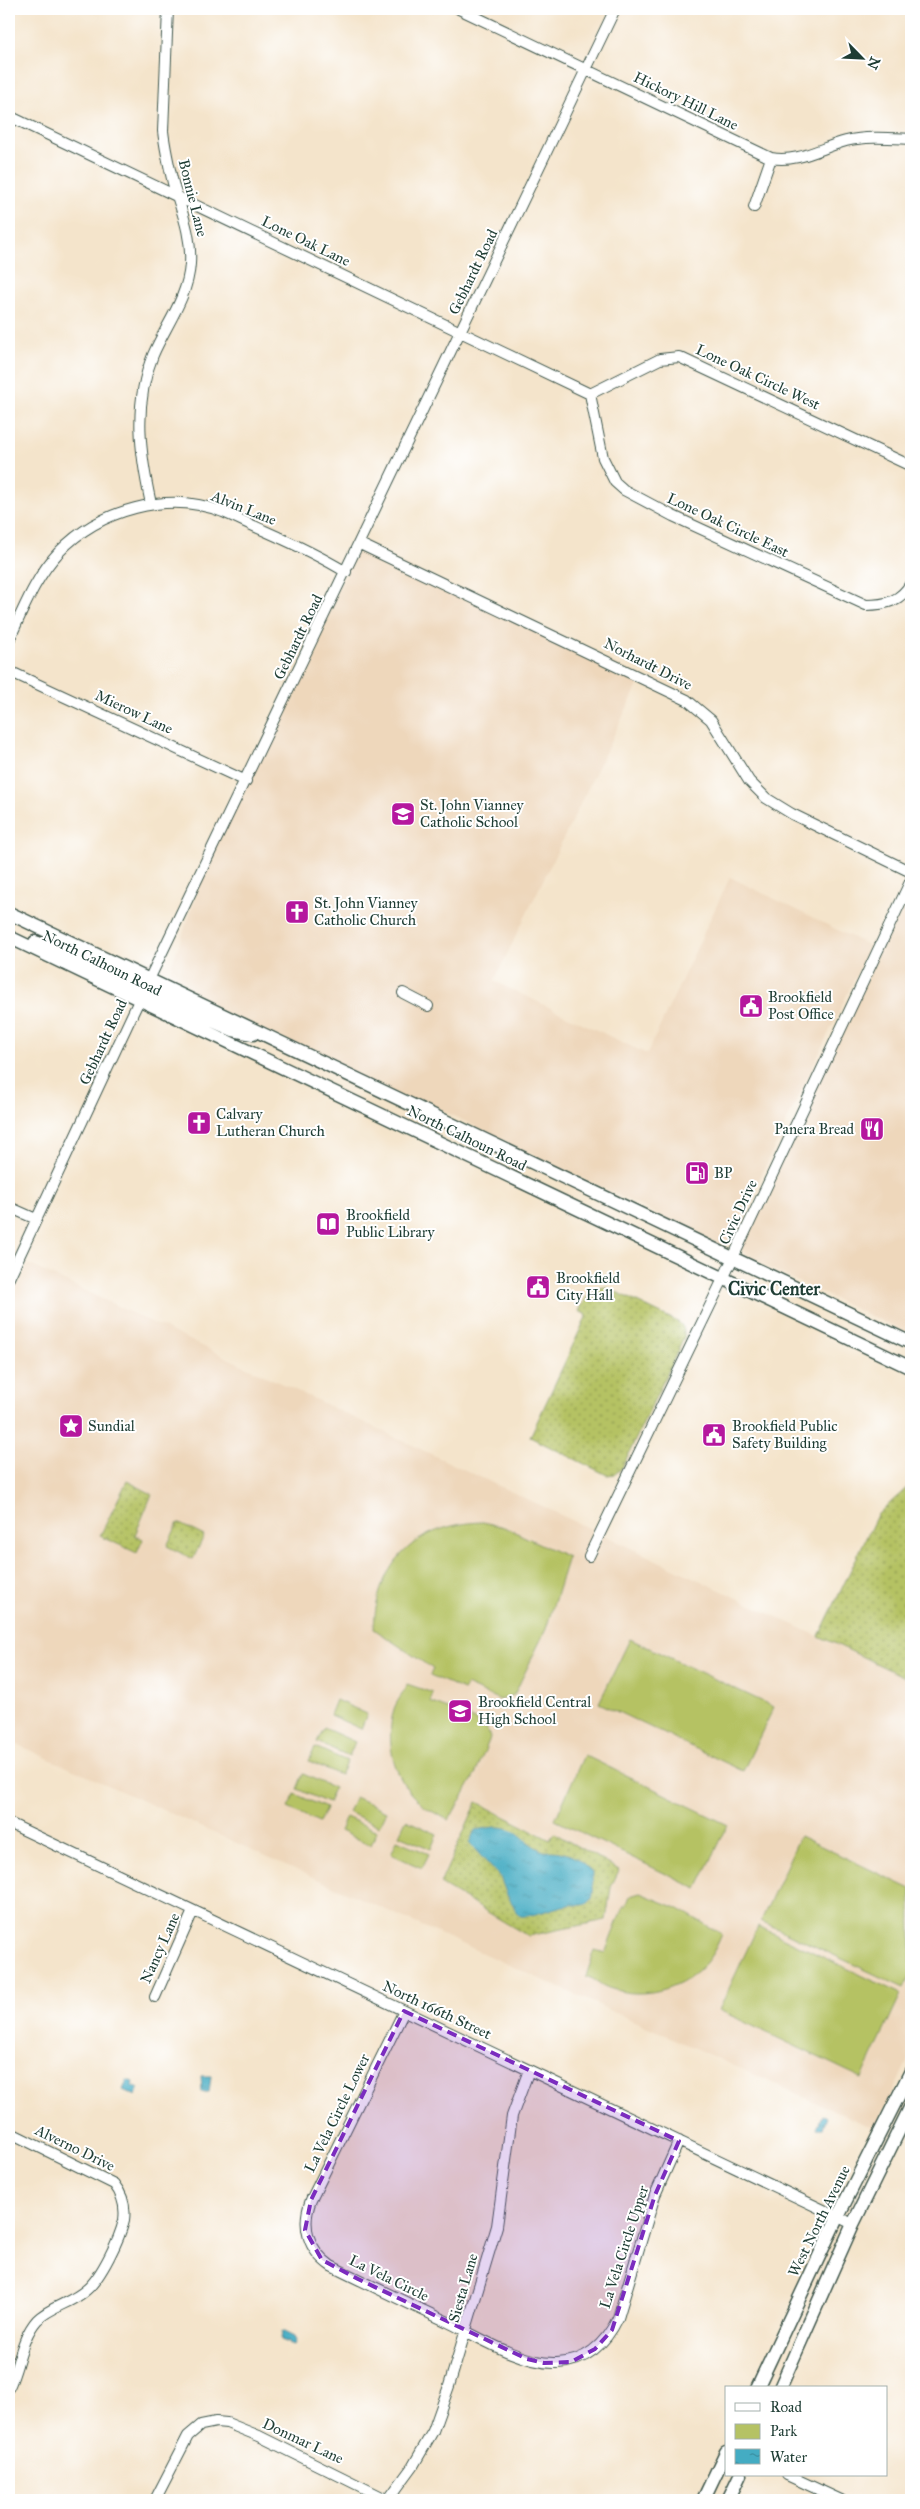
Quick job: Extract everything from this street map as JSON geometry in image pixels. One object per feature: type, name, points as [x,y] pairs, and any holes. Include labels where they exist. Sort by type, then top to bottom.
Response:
[{"type":"main road","name":"North Calhoun Road","points":[[9,913],[911,1343]]},
{"type":"main road","name":"North Calhoun Road","points":[[9,936],[911,1368]]},
{"type":"main road","points":[[9,936],[66,952],[138,987],[150,981]]},
{"type":"main road","points":[[140,999],[146,994],[154,995],[233,1030],[267,1036]]},
{"type":"main road","name":"West North Avenue","points":[[758,2386],[838,2216],[911,2070]]},
{"type":"main road","points":[[781,2386],[853,2224],[911,2106]]},
{"type":"main road","points":[[703,2500],[725,2454]]},
{"type":"main road","points":[[728,2500],[740,2476]]},
{"type":"street","name":"Bonnie Lane","points":[[151,504],[141,442],[140,404],[154,354],[188,280],[191,251],[185,219],[165,149],[163,131],[168,9]]},
{"type":"street","name":"Hickory Hill Lane","points":[[459,9],[771,158],[782,160],[798,158],[847,141],[862,139],[911,139]]},
{"type":"street","name":"Gebhardt Road","points":[[9,1278],[140,999],[360,544],[615,9]]},
{"type":"street","name":"Lone Oak Lane","points":[[9,116],[590,394]]},
{"type":"street","points":[[754,208],[771,158]]},
{"type":"street","name":"Lone Oak Circle West","points":[[590,394],[660,359],[679,357],[911,466]]},
{"type":"street","name":"Lone Oak Circle East","points":[[590,394],[603,458],[615,482],[624,490],[682,520],[866,605],[883,605],[901,597],[911,583]]},
{"type":"street","name":"Alvin Lane","points":[[9,640],[37,582],[58,552],[101,521],[151,504],[181,504],[223,512],[346,572]]},
{"type":"street","name":"Norhardt Drive","points":[[360,544],[687,700],[711,720],[749,781],[766,798],[792,814],[911,872]]},
{"type":"street","name":"Mierow Lane","points":[[9,671],[246,781]]},
{"type":"street","name":"Civic Drive","points":[[589,1556],[724,1279],[911,880]]},
{"type":"street","points":[[403,994],[428,1006]]},
{"type":"street","points":[[9,1207],[36,1219]]},
{"type":"street","name":"North 166th Street","points":[[9,1823],[853,2224]]},
{"type":"street","name":"Nancy Lane","points":[[154,1997],[193,1911]]},
{"type":"street","name":"La Vela Circle Lower","points":[[306,2230],[307,2209],[311,2200],[404,2011]]},
{"type":"street","name":"Siesta Lane","points":[[388,2500],[413,2466],[433,2431],[466,2332],[497,2226],[512,2116],[529,2070]]},
{"type":"street","name":"Alverno Drive","points":[[9,2132],[114,2184],[123,2199],[124,2210],[121,2228],[97,2278],[87,2290],[47,2312],[37,2320],[27,2336],[9,2387]]},
{"type":"street","name":"La Vela Circle Upper","points":[[588,2354],[605,2340],[618,2318],[653,2203],[679,2141]]},
{"type":"street","name":"La Vela Circle","points":[[306,2230],[315,2251],[331,2266],[466,2332],[527,2358],[544,2363],[571,2362],[588,2354]]},
{"type":"street","name":"Donmar Lane","points":[[155,2500],[188,2436],[201,2425],[216,2422],[238,2427],[292,2451],[388,2500]]},
{"type":"street","points":[[789,2476],[841,2500]]},
{"type":"highlighted area","points":[[404,2011],[679,2141],[655,2195],[612,2330],[595,2349],[571,2362],[544,2363],[527,2359],[358,2279],[322,2260],[305,2230],[311,2200]]},
{"type":"shaded area","name":"St. John Vianney Catholic School","points":[[360,544],[642,677],[494,981],[647,1054],[730,877],[870,946],[732,1237],[726,1244],[714,1242],[435,1107],[431,1114],[166,989],[173,961],[214,846]]},
{"type":"shaded area","points":[[911,880],[911,1335],[754,1261],[738,1247]]},
{"type":"shaded area","name":"Brookfield Central High School","points":[[28,1264],[911,1680],[911,2054],[875,2129],[9,1741],[9,1302]]},
{"type":"green space","points":[[606,1287],[676,1321],[684,1330],[684,1338],[622,1468],[615,1474],[607,1475],[530,1437],[587,1315],[579,1311],[586,1298],[592,1292]]},
{"type":"green space","points":[[127,1481],[152,1494],[135,1535],[143,1539],[137,1553],[100,1536]]},
{"type":"green space","points":[[911,1484],[911,1680],[819,1636],[877,1515]]},
{"type":"green space","points":[[483,1522],[504,1527],[568,1557],[546,1629],[514,1695],[500,1700],[466,1685],[464,1690],[430,1675],[433,1669],[374,1629],[377,1605],[383,1584],[392,1566],[404,1551],[420,1539],[438,1530],[459,1524]]},
{"type":"green space","points":[[178,1523],[204,1536],[193,1559],[167,1546]]},
{"type":"green space","points":[[630,1639],[774,1707],[743,1771],[599,1703]]},
{"type":"green space","points":[[407,1684],[433,1693],[430,1702],[478,1721],[477,1723],[486,1727],[490,1738],[475,1775],[449,1820],[420,1803],[408,1790],[393,1757],[390,1733],[391,1721],[394,1709]]},
{"type":"green space","points":[[336,1700],[367,1714],[361,1729],[330,1715]]},
{"type":"green space","points":[[324,1728],[355,1742],[349,1756],[317,1742]]},
{"type":"green space","points":[[315,1747],[347,1761],[340,1775],[309,1761]]},
{"type":"green space","points":[[584,1755],[728,1825],[697,1889],[555,1820]]},
{"type":"green space","points":[[303,1774],[334,1788],[328,1803],[297,1789]]},
{"type":"green space","points":[[295,1794],[326,1808],[319,1822],[288,1808]]},
{"type":"green space","points":[[355,1797],[386,1811],[379,1826],[348,1812]]},
{"type":"green space","points":[[477,1802],[550,1840],[554,1833],[619,1870],[611,1887],[606,1920],[528,1936],[440,1884]]},
{"type":"green space","points":[[346,1817],[377,1831],[371,1845],[340,1831]]},
{"type":"green space","points":[[406,1820],[437,1834],[431,1849],[399,1835]]},
{"type":"green space","points":[[800,1836],[911,1889],[911,1973],[904,1988],[761,1921]]},
{"type":"green space","points":[[397,1840],[429,1854],[422,1868],[391,1854]]},
{"type":"green space","points":[[640,1893],[677,1908],[722,1934],[714,1952],[702,1967],[682,1982],[660,1990],[635,1993],[624,1992],[608,1988],[586,1976],[595,1950],[605,1953],[624,1905],[626,1906],[630,1896]]},
{"type":"green space","points":[[758,1926],[901,1994],[862,2078],[719,2010]]},
{"type":"water","points":[[503,1827],[515,1831],[542,1851],[564,1853],[579,1860],[592,1873],[593,1894],[591,1900],[584,1905],[564,1906],[520,1916],[507,1895],[500,1877],[469,1843],[475,1830]]},
{"type":"water","points":[[201,2076],[211,2076],[209,2092],[202,2092]]},
{"type":"water","points":[[127,2080],[133,2082],[132,2086],[138,2089],[136,2096],[123,2090]]},
{"type":"water","points":[[822,2115],[827,2118],[823,2128],[817,2128]]},
{"type":"water","points":[[282,2331],[294,2337],[296,2341],[294,2345],[281,2340]]},
{"type":"place","name":"St. John Vianney Catholic School","points":[[403,814]]},
{"type":"place","name":"St. John Vianney Catholic Church","points":[[297,912]]},
{"type":"place","name":"Brookfield Post Office","points":[[751,1006]]},
{"type":"place","name":"Calvary Lutheran Church","points":[[199,1123]]},
{"type":"place","name":"Panera Bread","points":[[872,1129]]},
{"type":"place","name":"BP","points":[[697,1173]]},
{"type":"place","name":"Brookfield Public Library","points":[[328,1224]]},
{"type":"place","name":"Brookfield City Hall","points":[[538,1287]]},
{"type":"place","name":"Sundial","points":[[71,1426]]},
{"type":"place","name":"Brookfield Public Safety Building","points":[[714,1435]]},
{"type":"place","name":"Brookfield Central High School","points":[[460,1711]]},
{"type":"district","name":"Civic Center","points":[[774,1289]]}]
